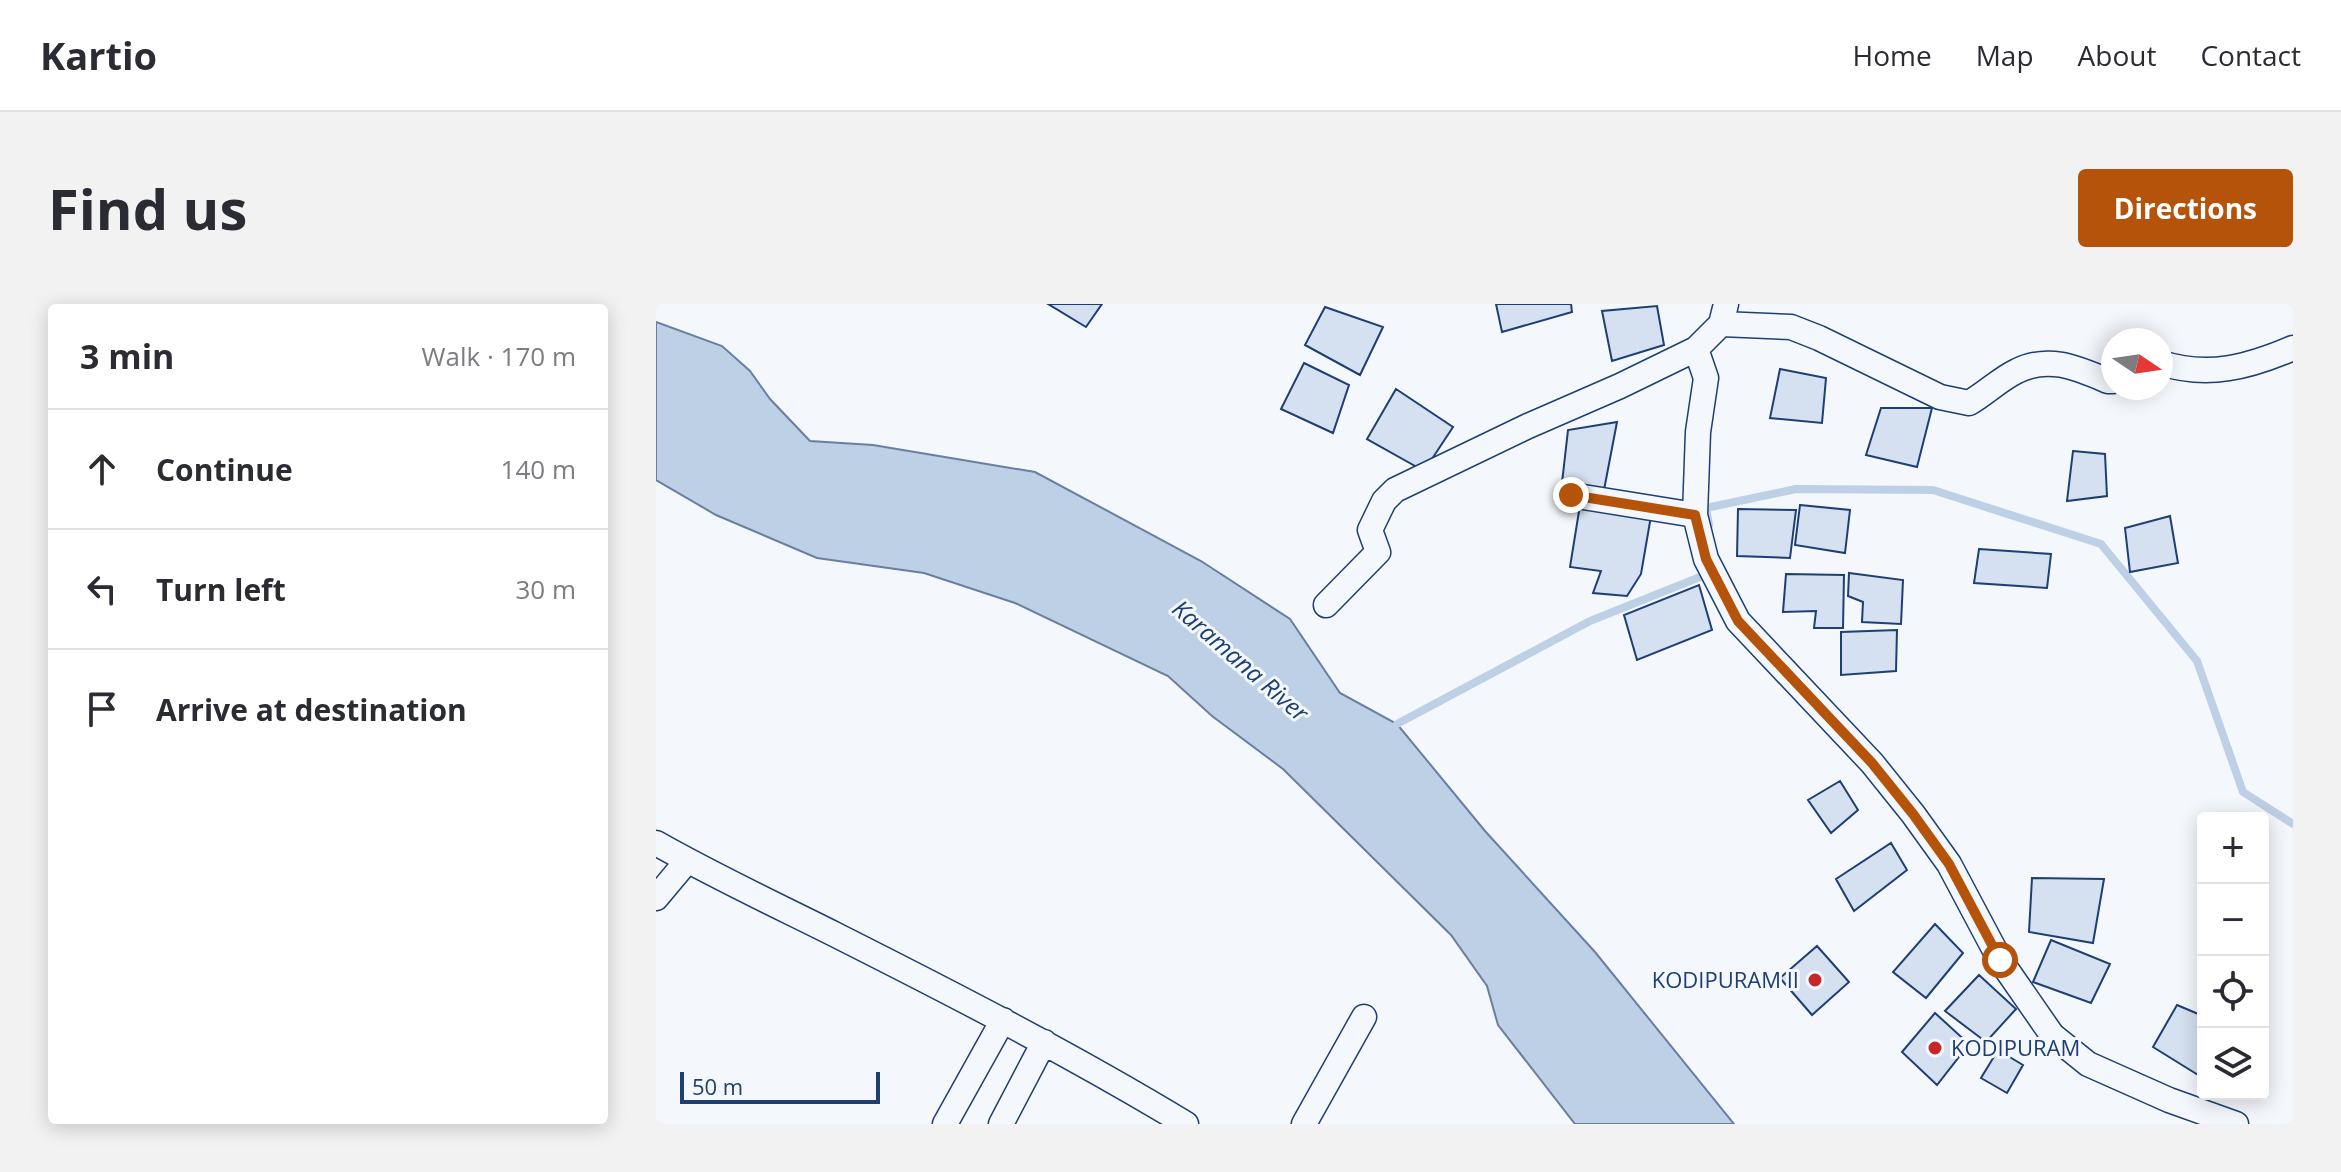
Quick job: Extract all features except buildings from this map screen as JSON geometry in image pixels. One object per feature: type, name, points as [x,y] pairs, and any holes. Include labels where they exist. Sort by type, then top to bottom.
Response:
[{"type":"street","points":[[1326,605],[1378,552],[1370,530],[1384,501],[1395,490],[1696,349],[1723,314],[1791,327],[1940,397],[1969,403],[2017,371],[2045,362],[2075,366],[2101,378]]},
{"type":"street","points":[[2173,366],[2217,371],[2249,364],[2293,348]]},
{"type":"street","points":[[1696,349],[1706,378],[1698,432],[1695,515],[1706,559],[1738,621],[1872,763],[1913,814],[1949,864],[2000,960],[2052,1035],[2088,1064],[2192,1118],[2236,1124]]},
{"type":"street","points":[[1571,495],[1695,515]]},
{"type":"street","points":[[656,843],[1003,1020],[1186,1124]]},
{"type":"street","points":[[656,898],[687,861]]},
{"type":"street","points":[[1304,1124],[1364,1017]]},
{"type":"street","points":[[945,1124],[1003,1020]]},
{"type":"street","points":[[1001,1124],[1044,1042]]},
{"type":"water","name":"Karamana River","points":[[656,322],[722,346],[750,371],[770,399],[810,441],[873,445],[1035,472],[1201,561],[1290,619],[1340,693],[1397,724],[1485,831],[1595,952],[1734,1124],[1575,1124],[1498,1025],[1487,986],[1451,935],[1283,769],[1212,716],[1168,676],[1015,603],[924,573],[817,558],[716,515],[656,480]]},
{"type":"waterway","points":[[1709,525],[1706,508],[1796,489],[1933,490],[2101,544],[2197,661],[2243,792],[2293,824]]},
{"type":"waterway","points":[[1397,724],[1590,621],[1705,575]]},
{"type":"place","name":"KODIPURAM II","points":[[1815,980]]},
{"type":"place","name":"KODIPURAM","points":[[1935,1048]]},
{"type":"route","points":[[1571,495],[1695,515],[1706,559],[1738,621],[1872,763],[1913,814],[1949,864],[2000,960]]}]
